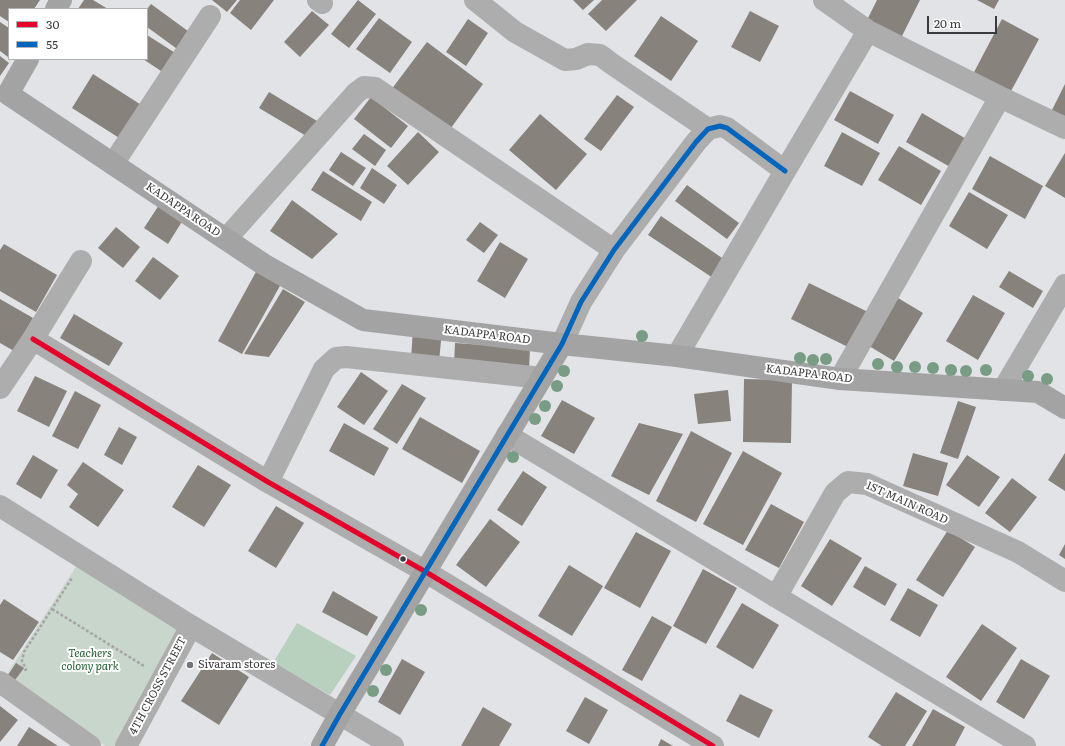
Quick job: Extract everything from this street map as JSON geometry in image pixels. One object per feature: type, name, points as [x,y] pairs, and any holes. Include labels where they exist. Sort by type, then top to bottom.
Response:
[{"type":"main road","name":"KADAPPA ROAD","points":[[27,60],[4,96],[113,164],[263,264],[363,320],[677,356],[840,379],[1038,392],[1065,408]]},
{"type":"main road","points":[[322,746],[562,344]]},
{"type":"street","points":[[475,0],[515,32],[565,60],[576,59],[588,54],[600,55],[708,129]]},
{"type":"street","points":[[824,0],[868,31],[1065,128]]},
{"type":"street","points":[[113,164],[210,16]]},
{"type":"street","points":[[677,356],[868,31]]},
{"type":"street","points":[[226,239],[356,93],[364,87],[375,88],[614,250]]},
{"type":"street","points":[[840,379],[1000,97]]},
{"type":"street","points":[[562,344],[582,302],[614,250],[696,142],[708,129],[720,126],[727,128],[785,171]]},
{"type":"street","points":[[0,388],[33,339],[81,261]]},
{"type":"street","points":[[1003,390],[1065,285]]},
{"type":"street","points":[[33,339],[268,482],[426,572],[713,746]]},
{"type":"street","points":[[268,482],[324,369],[336,358],[346,357],[542,378]]},
{"type":"street","points":[[507,435],[1025,746]]},
{"type":"street","name":"1ST MAIN ROAD","points":[[776,597],[835,493],[848,482],[866,484],[1018,552],[1065,581]]},
{"type":"street","points":[[0,506],[191,626],[393,746]]},
{"type":"street","name":"4TH CROSS STREET","points":[[126,746],[191,626]]},
{"type":"street","points":[[0,682],[90,746]]},
{"type":"path","points":[[23,676],[26,669],[22,661],[24,652],[74,576]]},
{"type":"path","points":[[52,609],[163,678]]},
{"type":"green space","name":"Teachers colony park","points":[[77,565],[178,627],[115,746],[105,746],[6,676]]},
{"type":"green space","points":[[297,623],[356,656],[330,695],[273,663]]},
{"type":"building","points":[[0,0],[40,0],[35,8],[8,8],[8,21],[0,16]]},
{"type":"building","points":[[84,0],[93,0],[106,8],[79,8]]},
{"type":"building","points":[[212,0],[237,0],[227,12]]},
{"type":"building","points":[[240,0],[274,0],[251,30],[230,13]]},
{"type":"building","points":[[358,0],[376,14],[349,48],[331,34]]},
{"type":"building","points":[[573,0],[594,0],[583,10]]},
{"type":"building","points":[[602,0],[637,0],[606,31],[588,14]]},
{"type":"building","points":[[877,0],[920,0],[901,38],[867,20]]},
{"type":"building","points":[[977,0],[999,0],[994,9]]},
{"type":"building","points":[[151,4],[192,34],[180,51],[148,28],[148,8]]},
{"type":"building","points":[[312,11],[329,25],[300,57],[284,42]]},
{"type":"building","points":[[750,11],[779,26],[760,62],[731,47]]},
{"type":"building","points":[[661,16],[698,41],[671,81],[634,56]]},
{"type":"building","points":[[379,18],[412,42],[390,73],[356,49]]},
{"type":"building","points":[[468,19],[488,33],[466,66],[446,52]]},
{"type":"building","points":[[1002,19],[1039,39],[1010,93],[973,74]]},
{"type":"building","points":[[0,22],[8,27],[8,57],[0,51]]},
{"type":"building","points":[[148,36],[180,56],[167,75],[144,60],[148,60]]},
{"type":"building","points":[[427,42],[483,84],[448,132],[391,90]]},
{"type":"building","points":[[0,56],[9,63],[0,76]]},
{"type":"building","points":[[93,74],[146,108],[124,141],[72,108]]},
{"type":"building","points":[[1065,84],[1065,119],[1051,112]]},
{"type":"building","points":[[850,91],[894,115],[878,144],[834,120]]},
{"type":"building","points":[[269,92],[322,124],[313,140],[259,108]]},
{"type":"building","points":[[617,95],[634,107],[601,151],[584,139]]},
{"type":"building","points":[[371,97],[408,126],[391,148],[354,119]]},
{"type":"building","points":[[922,113],[968,140],[952,168],[906,142]]},
{"type":"building","points":[[540,114],[587,154],[556,190],[509,150]]},
{"type":"building","points":[[418,132],[439,152],[408,185],[387,166]]},
{"type":"building","points":[[842,132],[880,153],[862,186],[824,166]]},
{"type":"building","points":[[364,134],[386,150],[375,166],[352,149]]},
{"type":"building","points":[[899,146],[941,171],[921,205],[878,180]]},
{"type":"building","points":[[341,152],[366,168],[353,186],[329,170]]},
{"type":"building","points":[[1065,153],[1065,198],[1045,186]]},
{"type":"building","points":[[990,156],[1043,186],[1025,219],[972,189]]},
{"type":"building","points":[[372,168],[397,185],[384,204],[360,188]]},
{"type":"building","points":[[323,171],[372,202],[361,221],[311,190]]},
{"type":"building","points":[[687,185],[739,223],[727,239],[675,201]]},
{"type":"building","points":[[969,192],[1008,215],[987,249],[949,226]]},
{"type":"building","points":[[292,200],[338,234],[312,259],[270,231]]},
{"type":"building","points":[[159,205],[183,220],[168,244],[144,228]]},
{"type":"building","points":[[661,216],[725,260],[713,278],[648,235]]},
{"type":"building","points":[[480,222],[498,235],[484,253],[466,240]]},
{"type":"building","points":[[116,227],[140,247],[123,268],[98,248]]},
{"type":"building","points":[[500,242],[528,259],[505,298],[477,281]]},
{"type":"building","points":[[4,244],[57,275],[36,312],[0,291],[0,250]]},
{"type":"building","points":[[153,257],[179,276],[160,300],[135,281]]},
{"type":"building","points":[[257,270],[281,284],[242,354],[218,341]]},
{"type":"building","points":[[1009,271],[1043,291],[1033,308],[999,287]]},
{"type":"building","points":[[809,283],[868,312],[850,348],[791,319]]},
{"type":"building","points":[[283,289],[305,302],[269,357],[244,354]]},
{"type":"building","points":[[973,295],[1005,313],[978,360],[946,341]]},
{"type":"building","points":[[898,298],[923,313],[894,361],[869,346]]},
{"type":"building","points":[[0,299],[33,318],[14,351],[0,343]]},
{"type":"building","points":[[74,314],[123,343],[109,366],[60,338]]},
{"type":"building","points":[[413,328],[442,330],[439,362],[411,360]]},
{"type":"building","points":[[455,343],[530,348],[529,370],[454,366]]},
{"type":"building","points":[[361,372],[388,391],[364,425],[337,407]]},
{"type":"building","points":[[35,376],[67,391],[49,427],[17,411]]},
{"type":"building","points":[[744,379],[792,380],[791,443],[743,442]]},
{"type":"building","points":[[402,384],[426,398],[397,444],[373,429]]},
{"type":"building","points":[[728,390],[731,421],[698,424],[694,394]]},
{"type":"building","points":[[75,391],[101,405],[78,449],[52,436]]},
{"type":"building","points":[[562,400],[595,418],[574,454],[541,436]]},
{"type":"building","points":[[958,401],[976,407],[958,459],[940,453]]},
{"type":"building","points":[[420,417],[480,451],[462,483],[402,449]]},
{"type":"building","points":[[344,423],[389,448],[374,476],[329,451]]},
{"type":"building","points":[[639,423],[683,434],[649,495],[611,476]]},
{"type":"building","points":[[119,427],[137,437],[122,465],[104,455]]},
{"type":"building","points":[[691,431],[732,453],[696,522],[656,501]]},
{"type":"building","points":[[743,451],[782,473],[743,545],[703,524]]},
{"type":"building","points":[[913,453],[948,463],[938,496],[903,486]]},
{"type":"building","points":[[1065,453],[1065,491],[1048,480]]},
{"type":"building","points":[[33,455],[58,470],[41,499],[16,484]]},
{"type":"building","points":[[967,455],[1000,477],[979,507],[946,485]]},
{"type":"building","points":[[83,462],[124,490],[98,527],[69,507],[78,494],[67,485]]},
{"type":"building","points":[[198,465],[231,485],[204,527],[172,507]]},
{"type":"building","points":[[523,471],[547,487],[522,526],[497,510]]},
{"type":"building","points":[[1012,478],[1037,497],[1010,532],[985,513]]},
{"type":"building","points":[[771,504],[804,522],[779,568],[745,550]]},
{"type":"building","points":[[276,506],[304,523],[276,568],[248,551]]},
{"type":"building","points":[[490,519],[520,542],[486,587],[456,565]]},
{"type":"building","points":[[948,530],[975,547],[943,597],[916,580]]},
{"type":"building","points":[[636,532],[671,551],[640,608],[604,588]]},
{"type":"building","points":[[830,539],[862,558],[832,606],[801,586]]},
{"type":"building","points":[[1065,544],[1065,559],[1059,555]]},
{"type":"building","points":[[569,565],[603,586],[572,636],[538,616]]},
{"type":"building","points":[[865,566],[897,584],[885,606],[853,587]]},
{"type":"building","points":[[703,569],[737,588],[706,644],[673,626]]},
{"type":"building","points":[[908,588],[938,605],[920,637],[890,620]]},
{"type":"building","points":[[333,591],[378,617],[367,636],[322,612]]},
{"type":"building","points":[[4,599],[39,622],[13,660],[0,652],[0,605]]},
{"type":"building","points":[[742,603],[779,625],[753,669],[716,647]]},
{"type":"building","points":[[652,616],[672,627],[642,681],[622,670]]},
{"type":"building","points":[[982,624],[1017,648],[981,701],[946,677]]},
{"type":"building","points":[[212,653],[249,677],[219,725],[181,701]]},
{"type":"building","points":[[402,659],[425,672],[400,715],[378,702]]},
{"type":"building","points":[[1021,659],[1050,676],[1024,719],[996,702]]},
{"type":"building","points":[[16,663],[24,668],[15,680],[8,675]]},
{"type":"building","points":[[896,692],[927,711],[905,746],[882,746],[868,737]]},
{"type":"building","points":[[740,694],[773,710],[759,738],[726,721]]},
{"type":"building","points":[[585,697],[608,710],[589,744],[566,731]]},
{"type":"building","points":[[0,706],[18,720],[0,742]]},
{"type":"building","points":[[483,707],[512,724],[499,746],[461,746]]},
{"type":"building","points":[[933,709],[965,727],[955,746],[912,746]]},
{"type":"building","points":[[29,727],[58,746],[17,746]]},
{"type":"building","points":[[661,739],[673,746],[658,746]]},
{"type":"transit line","name":"55","points":[[322,746],[562,344],[581,302],[614,250],[696,142],[708,129],[720,126],[727,128],[785,171]]},
{"type":"transit line","name":"30","points":[[33,339],[268,482],[426,572],[713,746]]},
{"type":"place","name":"Sivaram stores","points":[[190,665]]}]
